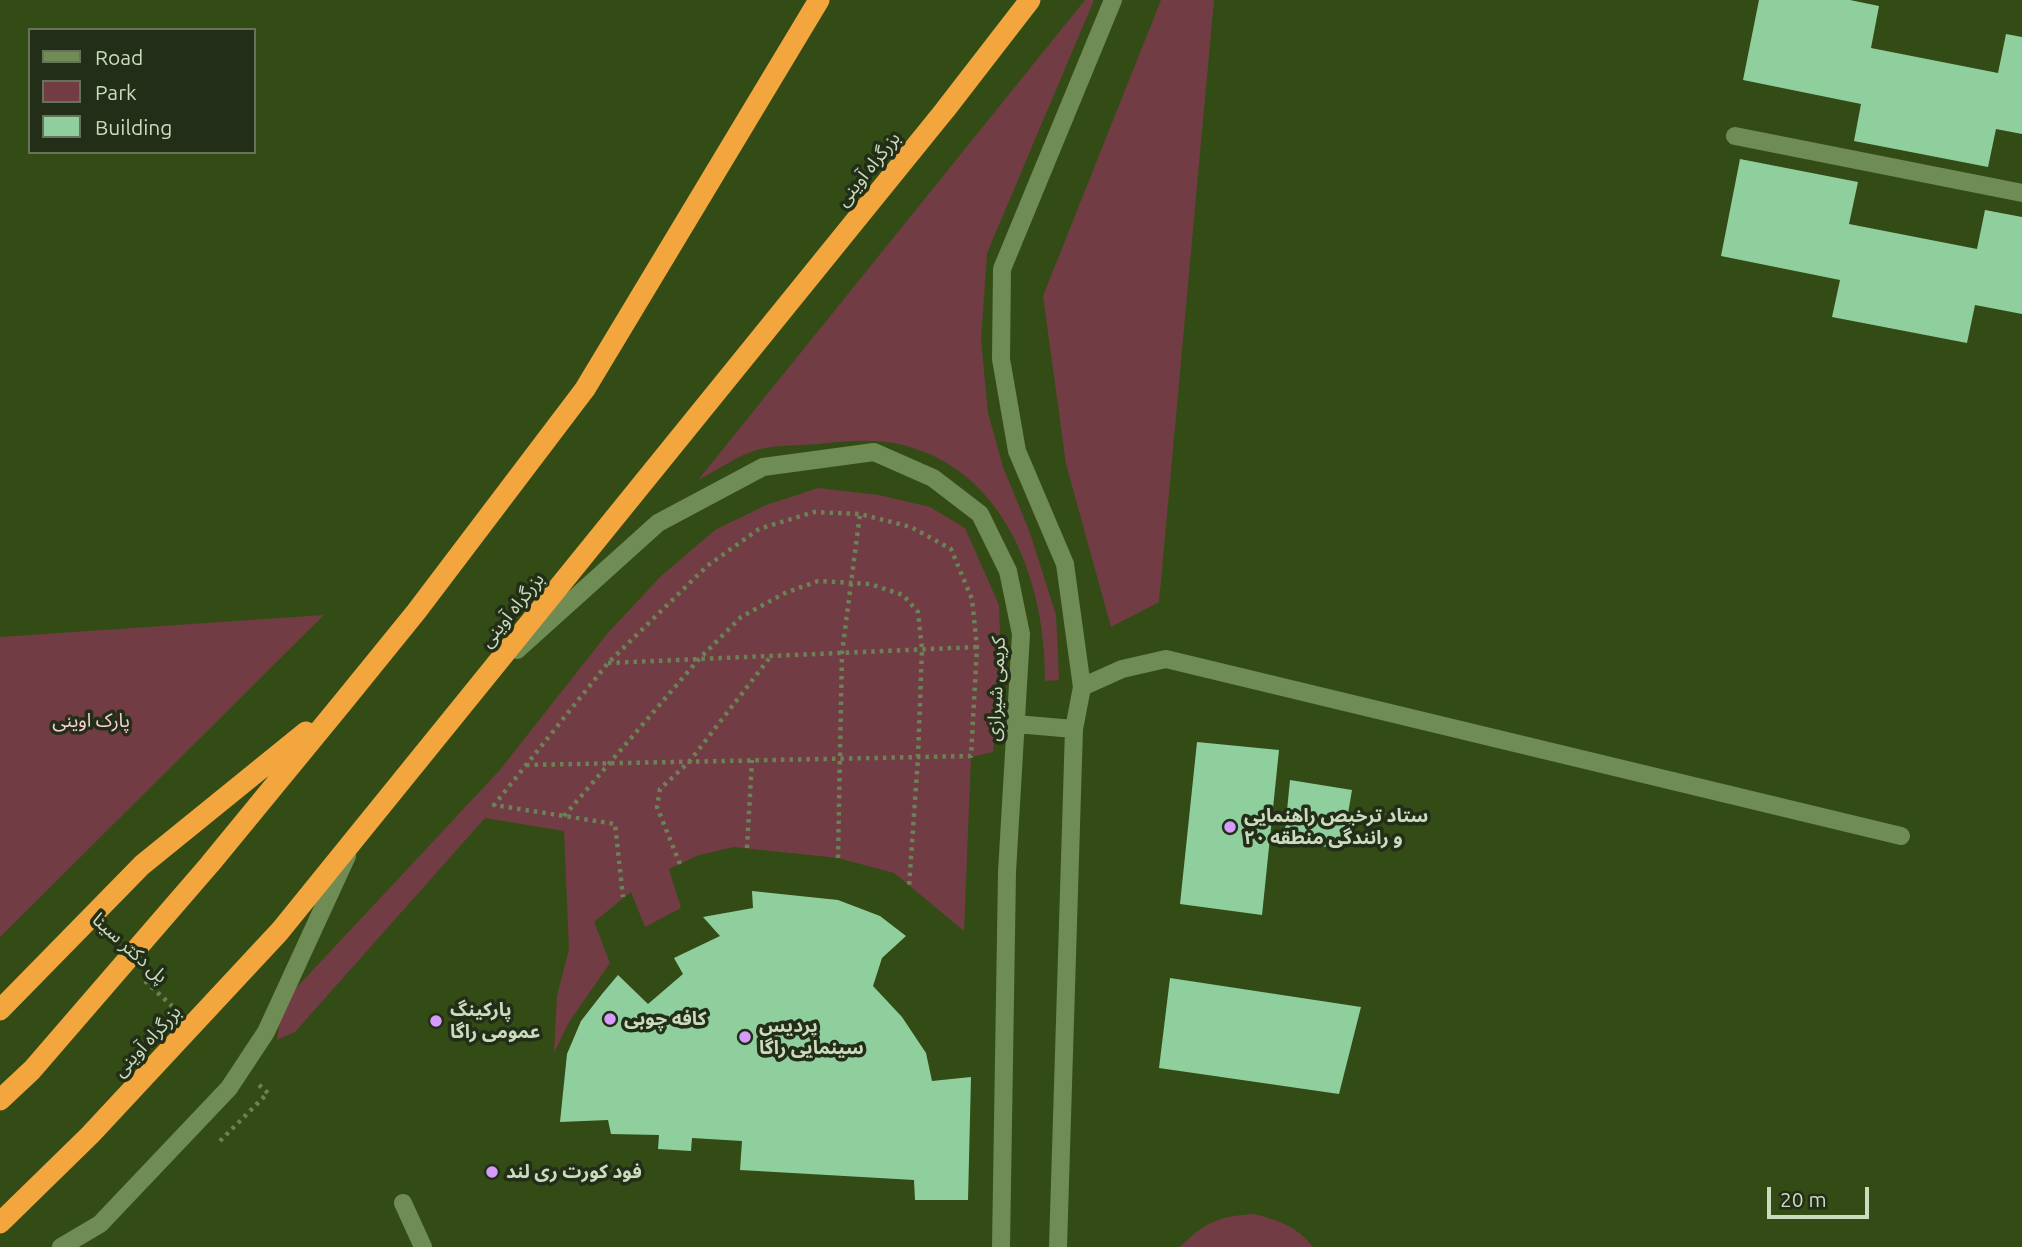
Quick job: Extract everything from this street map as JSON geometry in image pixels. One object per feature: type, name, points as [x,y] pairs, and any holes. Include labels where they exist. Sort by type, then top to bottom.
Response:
[{"type":"highway","points":[[0,1100],[32,1070],[210,864],[416,612],[585,389],[819,0]]},
{"type":"highway","name":"بزرگراه آوینی","points":[[0,1223],[90,1135],[261,952],[945,110],[1030,0]]},
{"type":"highway","points":[[0,1010],[142,865],[343,702]]},
{"type":"street","points":[[1058,1247],[1074,729],[1082,687],[1065,564],[1017,451],[1001,359],[1002,269],[1113,0]]},
{"type":"street","points":[[1735,136],[2022,193]]},
{"type":"street","name":"کریمی شیرازی","points":[[488,675],[658,523],[763,467],[874,453],[933,478],[980,514],[1008,570],[1021,634],[1007,872],[1001,1247]]},
{"type":"street","points":[[1082,687],[1122,669],[1166,659],[1901,836]]},
{"type":"street","points":[[1016,724],[1074,729]]},
{"type":"street","points":[[61,1247],[100,1224],[229,1088],[266,1032],[356,838]]},
{"type":"street","points":[[403,1203],[423,1247]]},
{"type":"path","points":[[526,765],[971,756],[977,647],[972,599],[951,549],[911,527],[860,514],[814,512],[759,529],[707,566],[608,663],[526,765],[494,805],[615,824],[623,897]]},
{"type":"path","points":[[838,858],[842,653],[860,514]]},
{"type":"path","points":[[564,816],[699,659],[741,617],[785,593],[818,581],[870,584],[903,595],[918,612],[922,649],[909,887]]},
{"type":"path","points":[[608,663],[977,647]]},
{"type":"path","points":[[680,864],[657,807],[660,789],[689,762],[771,656]]},
{"type":"path","points":[[747,848],[752,761]]},
{"type":"path","name":"پل دکتر سینا","points":[[136,974],[177,1010]]},
{"type":"path","points":[[220,1141],[268,1093],[258,1084]]},
{"type":"green space","points":[[1085,0],[1094,0],[987,253],[981,340],[988,413],[1003,467],[1030,533],[1056,615],[1059,680],[1045,681],[1038,607],[1028,571],[1013,537],[994,506],[969,479],[939,459],[903,445],[882,441],[777,446],[733,460],[698,480]]},
{"type":"green space","points":[[1161,0],[1214,0],[1159,602],[1111,627],[1066,464],[1043,296]]},
{"type":"green space","points":[[818,488],[879,495],[930,507],[965,528],[999,605],[1001,661],[993,752],[971,757],[964,931],[894,873],[838,858],[734,847],[699,855],[669,869],[681,908],[645,927],[631,892],[594,922],[610,963],[569,1022],[554,1053],[557,996],[569,949],[564,831],[485,818],[295,1032],[277,1040],[283,1002],[499,771],[607,634],[661,576],[715,530],[766,505]]},
{"type":"green space","name":"پارک اوینی","points":[[324,615],[0,937],[0,637]]},
{"type":"green space","points":[[1254,1214],[1287,1225],[1301,1234],[1313,1247],[1180,1247],[1213,1222],[1231,1216]]},
{"type":"building","points":[[1759,0],[1850,0],[1879,6],[1871,48],[1998,73],[2006,34],[2022,37],[2022,134],[1996,129],[1988,167],[1854,141],[1861,104],[1743,80]]},
{"type":"building","points":[[1740,159],[1858,182],[1849,224],[1977,249],[1985,210],[2022,217],[2022,314],[1975,305],[1967,343],[1832,317],[1840,280],[1721,256]]},
{"type":"building","name":"ستاد ترخیص راهنمایی و رانندگی منطقه ۲۰","points":[[1197,742],[1279,750],[1262,915],[1180,904]]},
{"type":"building","points":[[1290,780],[1352,790],[1342,849],[1284,841]]},
{"type":"building","name":"پردیس سینمایی راگا","points":[[752,891],[838,900],[880,916],[906,936],[882,958],[873,986],[902,1017],[926,1053],[932,1081],[971,1077],[968,1200],[915,1200],[914,1180],[740,1170],[742,1141],[692,1138],[691,1151],[658,1149],[659,1135],[611,1134],[608,1120],[560,1122],[567,1054],[581,1021],[602,994],[618,975],[648,1004],[683,974],[674,958],[720,936],[703,917],[753,908]]},
{"type":"building","points":[[1170,978],[1361,1007],[1339,1094],[1159,1068]]},
{"type":"place","name":"ستاد ترخیص راهنمایی و رانندگی منطقه ۲۰","points":[[1230,827]]},
{"type":"place","name":"کافه چوبی","points":[[610,1019]]},
{"type":"place","name":"پارکینگ عمومی راگا","points":[[436,1021]]},
{"type":"place","name":"پردیس سینمایی راگا","points":[[745,1037]]},
{"type":"place","name":"فود کورت ری لند","points":[[492,1172]]}]
